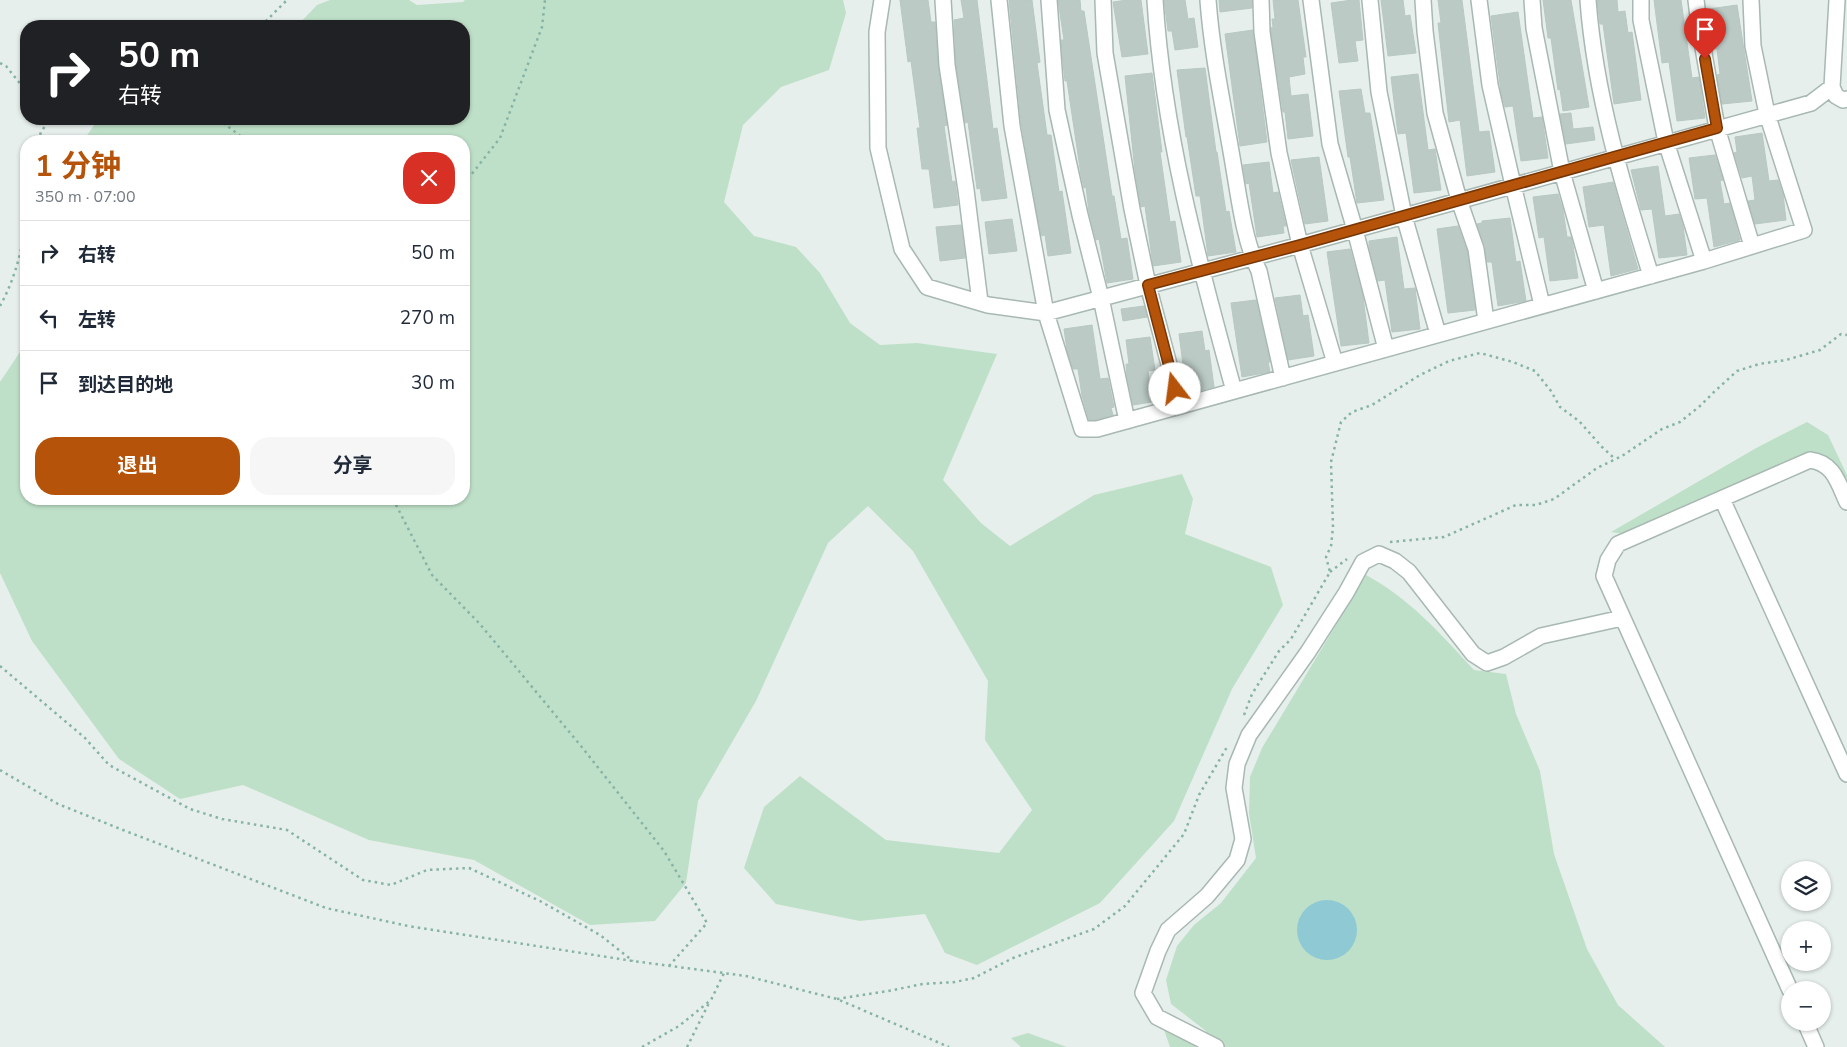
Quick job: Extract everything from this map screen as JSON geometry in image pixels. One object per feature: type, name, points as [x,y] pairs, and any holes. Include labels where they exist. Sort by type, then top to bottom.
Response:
[{"type":"street","points":[[882,0],[877,32],[878,148],[902,249],[927,287],[980,302],[1046,313],[1355,230],[1811,103],[1832,87]]},
{"type":"street","points":[[943,0],[947,65],[966,190],[980,302]]},
{"type":"street","points":[[999,0],[1012,126],[1046,313],[1082,429],[1097,429],[1127,421],[1651,276],[1804,230],[1767,114],[1753,46],[1750,0]]},
{"type":"street","points":[[1049,0],[1057,110],[1080,215],[1101,298],[1127,421]]},
{"type":"street","points":[[1103,0],[1105,53],[1132,209],[1148,285],[1180,406]]},
{"type":"street","points":[[1155,0],[1158,47],[1176,157],[1202,271],[1234,391]]},
{"type":"street","points":[[1208,0],[1210,32],[1240,198],[1252,258],[1258,271],[1283,378]]},
{"type":"street","points":[[1261,0],[1262,32],[1279,153],[1300,245],[1335,363]]},
{"type":"street","points":[[1311,0],[1330,144],[1386,349]]},
{"type":"street","points":[[1370,0],[1379,92],[1404,216],[1438,334]]},
{"type":"street","points":[[1423,0],[1424,31],[1435,113],[1459,200],[1476,249],[1486,321]]},
{"type":"street","points":[[1479,0],[1490,85],[1542,305]]},
{"type":"street","points":[[1532,0],[1534,28],[1562,172],[1596,291]]},
{"type":"street","points":[[1588,0],[1590,31],[1615,157],[1651,276]]},
{"type":"street","points":[[1641,0],[1641,20],[1666,142],[1704,261]]},
{"type":"street","points":[[1696,0],[1717,128],[1752,246]]},
{"type":"street","points":[[1837,0],[1832,87],[1836,96],[1843,100],[1847,99]]},
{"type":"street","points":[[1786,981],[1604,576],[1608,560],[1618,544],[1810,460],[1819,461],[1833,472],[1847,502]]},
{"type":"street","points":[[1722,499],[1847,774]]},
{"type":"street","points":[[1216,1047],[1157,1016],[1143,993],[1158,951],[1168,930],[1207,896],[1237,860],[1243,839],[1234,788],[1237,764],[1249,735],[1308,652],[1364,562],[1379,554],[1395,561],[1409,572],[1473,654],[1487,663],[1504,657],[1542,636],[1622,618]]},
{"type":"street","points":[[1809,1031],[1816,1047]]},
{"type":"path","points":[[267,20],[287,0]]},
{"type":"path","points":[[470,176],[500,138],[542,27],[545,0]]},
{"type":"path","points":[[0,63],[6,66],[20,84]]},
{"type":"path","points":[[227,125],[240,135]]},
{"type":"path","points":[[0,306],[6,295],[20,253]]},
{"type":"path","points":[[1386,542],[1444,537],[1516,505],[1536,505],[1554,500],[1597,468],[1622,456],[1662,429],[1680,422],[1737,371],[1820,350],[1841,334],[1847,335]]},
{"type":"path","points":[[397,505],[432,575],[479,623],[658,843],[707,923],[669,966]]},
{"type":"path","points":[[1330,572],[1353,555]]},
{"type":"path","points":[[0,666],[85,738],[109,765],[190,809],[222,819],[287,830],[363,880],[391,885],[426,870],[469,868],[540,901],[600,936],[633,961]]},
{"type":"path","points":[[0,770],[58,804],[326,908],[408,926],[633,961],[746,976],[837,999],[949,1047]]},
{"type":"path","points":[[837,999],[923,984],[956,982],[974,978],[1013,958],[1094,928]]},
{"type":"path","points":[[687,1047],[724,973]]},
{"type":"path","points":[[642,1047],[679,1026],[711,1000]]},
{"type":"green space","points":[[330,0],[409,0],[417,5],[463,2],[465,0],[843,0],[846,13],[829,70],[781,87],[743,125],[724,202],[754,236],[796,247],[820,273],[850,323],[880,345],[917,343],[997,354],[943,480],[981,523],[1010,546],[1094,495],[1182,474],[1193,499],[1185,534],[1271,567],[1283,605],[1232,689],[1174,821],[1100,903],[977,965],[945,953],[925,914],[860,921],[776,904],[744,868],[764,807],[800,776],[886,840],[999,853],[1032,810],[985,740],[988,681],[913,551],[868,506],[828,543],[756,701],[698,801],[686,883],[655,921],[590,925],[474,860],[369,840],[243,785],[180,799],[119,759],[32,641],[0,573],[0,382],[20,352],[20,505],[470,505],[470,135],[87,135],[94,125],[470,125],[470,20],[303,20],[317,5]]},
{"type":"green space","points":[[1807,422],[1828,435],[1847,475],[1847,500],[1828,458],[1807,455],[1645,537],[1611,532],[1758,447]]},
{"type":"green space","points":[[1366,575],[1396,594],[1424,618],[1474,670],[1506,674],[1516,714],[1540,771],[1554,854],[1587,949],[1618,1005],[1665,1047],[1170,1047],[1164,1030],[1206,1034],[1206,1031],[1171,1004],[1166,980],[1177,946],[1194,925],[1221,903],[1256,858],[1249,813],[1250,777],[1262,748]]},
{"type":"green space","points":[[1028,1033],[1067,1047],[1021,1047],[1011,1038]]},
{"type":"water","points":[[1321,900],[1333,900],[1344,905],[1352,913],[1357,924],[1355,942],[1344,955],[1333,960],[1321,960],[1310,955],[1302,947],[1297,936],[1297,924],[1302,913],[1310,905]]},
{"type":"building","points":[[900,0],[928,0],[931,22],[935,22],[938,66],[947,125],[944,126],[952,182],[955,181],[958,205],[934,208],[929,169],[922,169],[917,128],[920,128],[911,61],[908,62]]},
{"type":"building","points":[[961,0],[977,0],[993,129],[997,128],[1007,198],[982,201],[980,188],[977,189],[968,122],[965,123],[956,64],[954,20],[964,18]]},
{"type":"building","points":[[1009,0],[1032,0],[1040,62],[1037,63],[1047,135],[1051,135],[1059,192],[1062,191],[1071,253],[1048,256],[1045,235],[1041,236],[1021,122]]},
{"type":"building","points":[[1058,0],[1080,0],[1081,11],[1084,11],[1112,196],[1114,196],[1121,239],[1127,238],[1133,279],[1107,283],[1099,239],[1096,240],[1089,212],[1086,187],[1084,188],[1081,175],[1067,81],[1065,81],[1061,40],[1064,40]]},
{"type":"building","points":[[1141,0],[1148,54],[1122,57],[1113,2]]},
{"type":"building","points":[[1164,0],[1185,0],[1188,19],[1194,18],[1198,47],[1175,50],[1172,31],[1168,31]]},
{"type":"building","points":[[1219,0],[1252,0],[1252,8],[1220,12]]},
{"type":"building","points":[[1273,0],[1298,0],[1306,57],[1303,57],[1305,74],[1289,77],[1291,96],[1308,94],[1313,136],[1288,139],[1271,31],[1273,27],[1272,19],[1275,19]]},
{"type":"building","points":[[1359,0],[1363,40],[1355,41],[1358,61],[1339,63],[1331,3]]},
{"type":"building","points":[[1381,0],[1403,0],[1405,16],[1410,15],[1416,53],[1388,56]]},
{"type":"building","points":[[1438,0],[1462,0],[1479,132],[1489,131],[1495,172],[1467,176],[1460,120],[1449,122],[1438,23],[1441,23]]},
{"type":"building","points":[[1543,0],[1571,0],[1589,107],[1563,111],[1560,89],[1558,90],[1551,38],[1548,38]]},
{"type":"building","points":[[1597,0],[1617,0],[1618,12],[1625,11],[1628,33],[1632,32],[1641,100],[1614,104],[1603,24],[1600,24]]},
{"type":"building","points":[[1654,0],[1681,0],[1692,78],[1699,77],[1705,118],[1677,121],[1669,62],[1662,63]]},
{"type":"building","points":[[1737,5],[1752,101],[1722,104],[1717,75],[1720,74],[1717,49],[1715,49],[1709,9]]},
{"type":"building","points":[[1518,12],[1533,118],[1542,117],[1548,158],[1521,161],[1513,106],[1505,107],[1501,92],[1491,16]]},
{"type":"building","points":[[1253,30],[1267,142],[1240,146],[1225,34]]},
{"type":"building","points":[[1205,68],[1226,212],[1229,211],[1236,252],[1208,256],[1200,196],[1196,196],[1186,137],[1177,70]]},
{"type":"building","points":[[1152,73],[1162,152],[1160,152],[1170,222],[1175,221],[1181,262],[1153,266],[1145,206],[1141,207],[1135,171],[1125,76]]},
{"type":"building","points":[[1418,74],[1428,150],[1435,149],[1441,190],[1414,193],[1406,133],[1398,134],[1391,77]]},
{"type":"building","points":[[1361,89],[1365,113],[1370,113],[1384,200],[1357,203],[1350,157],[1348,157],[1339,91]]},
{"type":"building","points":[[1571,113],[1573,129],[1593,127],[1595,140],[1566,144],[1560,114]]},
{"type":"building","points":[[1762,133],[1769,181],[1778,180],[1783,194],[1786,220],[1755,224],[1748,201],[1755,200],[1752,176],[1742,178],[1734,153],[1737,152],[1735,137]]},
{"type":"building","points":[[1715,155],[1723,180],[1720,181],[1724,204],[1730,203],[1740,240],[1714,247],[1707,198],[1695,199],[1689,158]]},
{"type":"building","points":[[1319,157],[1328,221],[1305,224],[1291,160]]},
{"type":"building","points":[[1269,162],[1273,193],[1278,192],[1286,226],[1283,226],[1284,233],[1257,237],[1249,183],[1246,184],[1243,165]]},
{"type":"building","points":[[1658,166],[1665,216],[1679,214],[1683,226],[1687,255],[1659,258],[1652,209],[1641,210],[1631,170]]},
{"type":"building","points":[[1613,182],[1638,269],[1611,276],[1604,225],[1589,227],[1583,187]]},
{"type":"building","points":[[1558,194],[1563,210],[1567,237],[1571,237],[1578,278],[1550,281],[1544,237],[1539,238],[1533,197]]},
{"type":"building","points":[[1510,218],[1516,262],[1520,261],[1526,301],[1498,306],[1492,262],[1487,262],[1485,246],[1477,224],[1482,223],[1482,221]]},
{"type":"building","points":[[1012,219],[1017,251],[989,254],[985,222]]},
{"type":"building","points":[[961,225],[965,258],[940,261],[936,227]]},
{"type":"building","points":[[1458,226],[1467,251],[1475,310],[1448,313],[1437,229]]},
{"type":"building","points":[[1397,237],[1404,289],[1415,288],[1420,329],[1392,332],[1385,280],[1378,281],[1369,241]]},
{"type":"building","points":[[1350,249],[1363,297],[1369,343],[1341,346],[1327,252]]},
{"type":"building","points":[[1300,295],[1303,316],[1308,315],[1314,356],[1288,360],[1275,298]]},
{"type":"building","points":[[1256,300],[1270,362],[1268,362],[1270,372],[1242,377],[1231,303]]},
{"type":"building","points":[[1144,306],[1147,317],[1123,321],[1121,309]]},
{"type":"building","points":[[1092,325],[1100,379],[1108,378],[1114,407],[1111,408],[1113,415],[1096,420],[1089,420],[1082,396],[1078,369],[1073,369],[1067,350],[1064,329]]},
{"type":"building","points":[[1202,331],[1205,351],[1209,350],[1214,387],[1187,394],[1179,334]]},
{"type":"building","points":[[1150,337],[1155,370],[1148,371],[1152,402],[1133,405],[1127,376],[1126,364],[1129,364],[1126,340]]},
{"type":"route","points":[[1175,389],[1148,285],[1300,245],[1717,128],[1705,59]]}]
